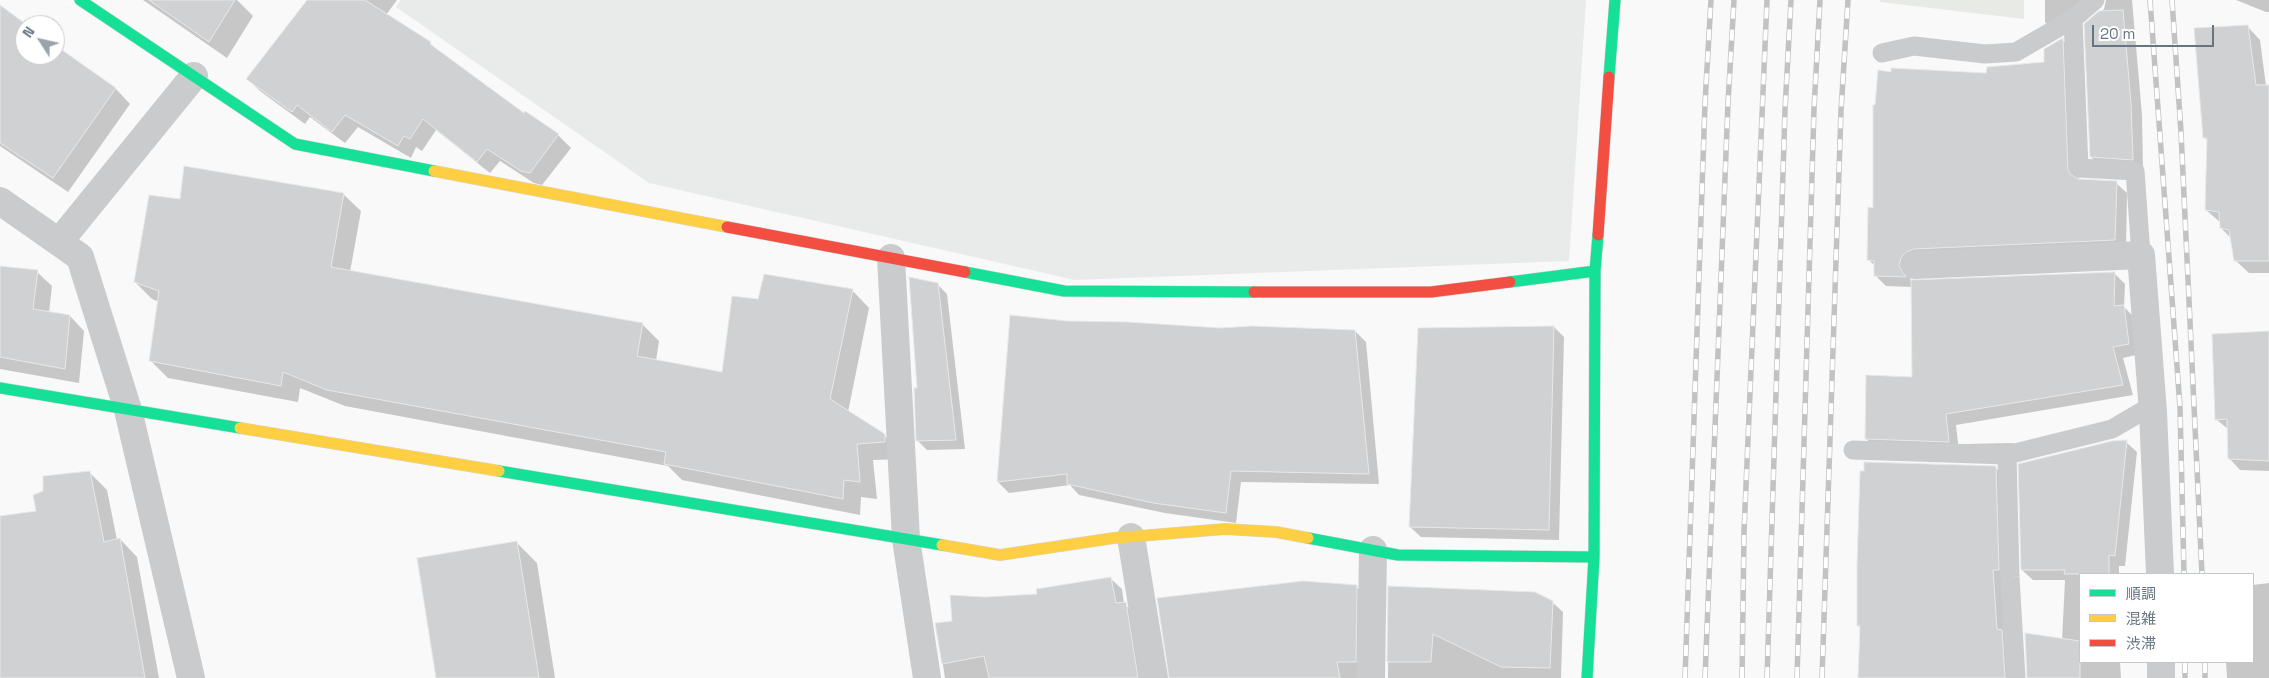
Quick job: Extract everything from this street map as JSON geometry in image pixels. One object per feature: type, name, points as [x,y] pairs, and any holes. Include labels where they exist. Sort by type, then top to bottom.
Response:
[{"type":"street","points":[[80,0],[295,144],[1064,292],[1431,292],[1595,271]]},
{"type":"street","points":[[1588,678],[1594,557],[1595,271],[1614,0]]},
{"type":"street","points":[[59,242],[194,76]]},
{"type":"street","points":[[0,201],[80,257],[128,410],[191,678]]},
{"type":"street","points":[[1915,265],[2141,255],[2152,405],[2160,573]]},
{"type":"street","points":[[892,258],[906,539],[927,678]]},
{"type":"street","points":[[0,388],[1000,555],[1131,537],[1226,529],[1276,532],[1398,554],[1594,557]]},
{"type":"street","points":[[1131,537],[1154,678]]},
{"type":"street","points":[[1371,678],[1373,550]]},
{"type":"street","points":[[2161,663],[2161,678]]},
{"type":"lane","points":[[1882,53],[1914,46],[1985,54],[2016,52],[2073,19],[2095,0]]},
{"type":"lane","points":[[2073,19],[2079,168],[2135,171],[2141,255]]},
{"type":"lane","points":[[1854,450],[2007,455],[2112,429],[2152,405]]},
{"type":"lane","points":[[2007,455],[2016,678]]},
{"type":"shaded area","points":[[401,0],[1586,0],[1569,261],[1075,280],[649,183],[396,7]]},
{"type":"shaded area","points":[[1880,0],[2024,0],[2024,19],[1880,2]]},
{"type":"building","points":[[149,0],[235,0],[209,42]]},
{"type":"building","points":[[307,0],[365,0],[431,42],[430,44],[524,113],[525,111],[559,134],[530,173],[521,171],[487,149],[477,162],[423,119],[410,139],[404,136],[398,146],[345,115],[332,132],[297,105],[292,112],[246,79]]},
{"type":"building","points":[[0,5],[15,16],[15,65],[65,65],[65,52],[116,88],[53,178],[0,143]]},
{"type":"building","points":[[2123,10],[2131,103],[2133,160],[2090,157],[2084,24],[2099,11]]},
{"type":"building","points":[[2248,25],[2256,85],[2269,85],[2269,261],[2234,261],[2229,230],[2220,228],[2219,212],[2205,210],[2207,138],[2203,138],[2194,28]]},
{"type":"building","points":[[2063,38],[2068,169],[2070,174],[2078,179],[2117,181],[2115,240],[1914,249],[1906,252],[1901,258],[1899,266],[1906,277],[1874,276],[1874,261],[1867,260],[1868,207],[1873,208],[1873,105],[1875,105],[1878,70],[1891,72],[1891,68],[1986,73],[1987,67],[2044,62],[2044,49]]},
{"type":"building","points":[[184,166],[344,193],[331,267],[643,323],[637,356],[722,372],[732,296],[758,299],[764,274],[853,289],[830,399],[885,434],[885,442],[857,444],[860,482],[844,480],[843,499],[664,464],[666,452],[327,390],[283,372],[281,386],[149,361],[159,291],[134,282],[149,195],[180,199]]},
{"type":"building","points":[[0,266],[38,270],[33,309],[70,315],[65,369],[0,357]]},
{"type":"building","points":[[2115,272],[2114,306],[2124,305],[2129,344],[2113,347],[2123,385],[1946,414],[1949,442],[1865,439],[1866,375],[1912,377],[1911,280]]},
{"type":"building","points":[[909,277],[938,283],[956,440],[916,441],[914,388],[917,388]]},
{"type":"building","points":[[1010,315],[1067,321],[1128,322],[1221,328],[1252,326],[1355,330],[1369,474],[1231,471],[1226,513],[1153,503],[1067,484],[1067,474],[997,482]]},
{"type":"building","points":[[1554,326],[1549,530],[1409,527],[1418,328]]},
{"type":"building","points":[[2269,331],[2269,461],[2228,459],[2227,419],[2215,420],[2212,334]]},
{"type":"building","points":[[2127,440],[2115,556],[2109,555],[2109,573],[2064,574],[2065,570],[2021,570],[2018,464],[2112,441]]},
{"type":"building","points":[[1864,462],[1996,466],[1999,570],[1993,570],[1997,629],[2002,630],[2005,678],[1858,678],[1860,626],[1857,626],[1857,565],[1860,471],[1864,471]]},
{"type":"building","points":[[90,471],[104,542],[120,538],[145,678],[0,678],[0,516],[36,511],[33,495],[43,491],[43,476]]},
{"type":"building","points":[[517,541],[539,678],[436,678],[417,558]]},
{"type":"building","points":[[1111,577],[1116,603],[1126,602],[1138,678],[989,678],[984,656],[942,664],[935,623],[952,621],[950,595],[985,597],[1037,594],[1036,589]]},
{"type":"building","points":[[1303,581],[1357,585],[1356,662],[1337,662],[1340,678],[1169,678],[1157,598]]},
{"type":"building","points":[[1388,586],[1535,592],[1553,601],[1550,668],[1501,667],[1433,634],[1431,662],[1387,662]]},
{"type":"building","points":[[2025,633],[2079,641],[2080,678],[2027,678]]},
{"type":"railway","points":[[1685,678],[1705,103],[1711,0]]},
{"type":"railway","points":[[1705,678],[1728,103],[1734,0]]},
{"type":"railway","points":[[1742,678],[1744,532],[1767,0]]},
{"type":"railway","points":[[1767,678],[1785,110],[1791,0]]},
{"type":"railway","points":[[1797,678],[1814,109],[1820,0]]},
{"type":"railway","points":[[1822,678],[1841,111],[1848,0]]},
{"type":"railway","points":[[2150,0],[2180,407],[2184,573]]},
{"type":"railway","points":[[2172,0],[2181,132],[2202,573]]},
{"type":"railway","points":[[2185,663],[2185,678]]},
{"type":"railway","points":[[2205,663],[2205,678]]},
{"type":"traffic: fast","points":[[80,0],[295,144],[434,171]]},
{"type":"traffic: fast","points":[[1609,77],[1615,0]]},
{"type":"traffic: fast","points":[[1587,678],[1594,557],[1595,271],[1598,235]]},
{"type":"traffic: fast","points":[[1510,282],[1595,271]]},
{"type":"traffic: fast","points":[[965,272],[1064,291],[1254,292]]},
{"type":"traffic: fast","points":[[0,388],[240,428]]},
{"type":"traffic: fast","points":[[499,471],[942,545]]},
{"type":"traffic: fast","points":[[1308,538],[1398,555],[1594,557]]},
{"type":"traffic: slow","points":[[434,171],[727,227]]},
{"type":"traffic: slow","points":[[240,428],[499,471]]},
{"type":"traffic: slow","points":[[942,545],[1000,555],[1114,538],[1225,529],[1276,532],[1308,538]]},
{"type":"traffic: jam","points":[[1598,235],[1609,77]]},
{"type":"traffic: jam","points":[[727,227],[965,272]]},
{"type":"traffic: jam","points":[[1254,292],[1431,292],[1510,282]]}]
